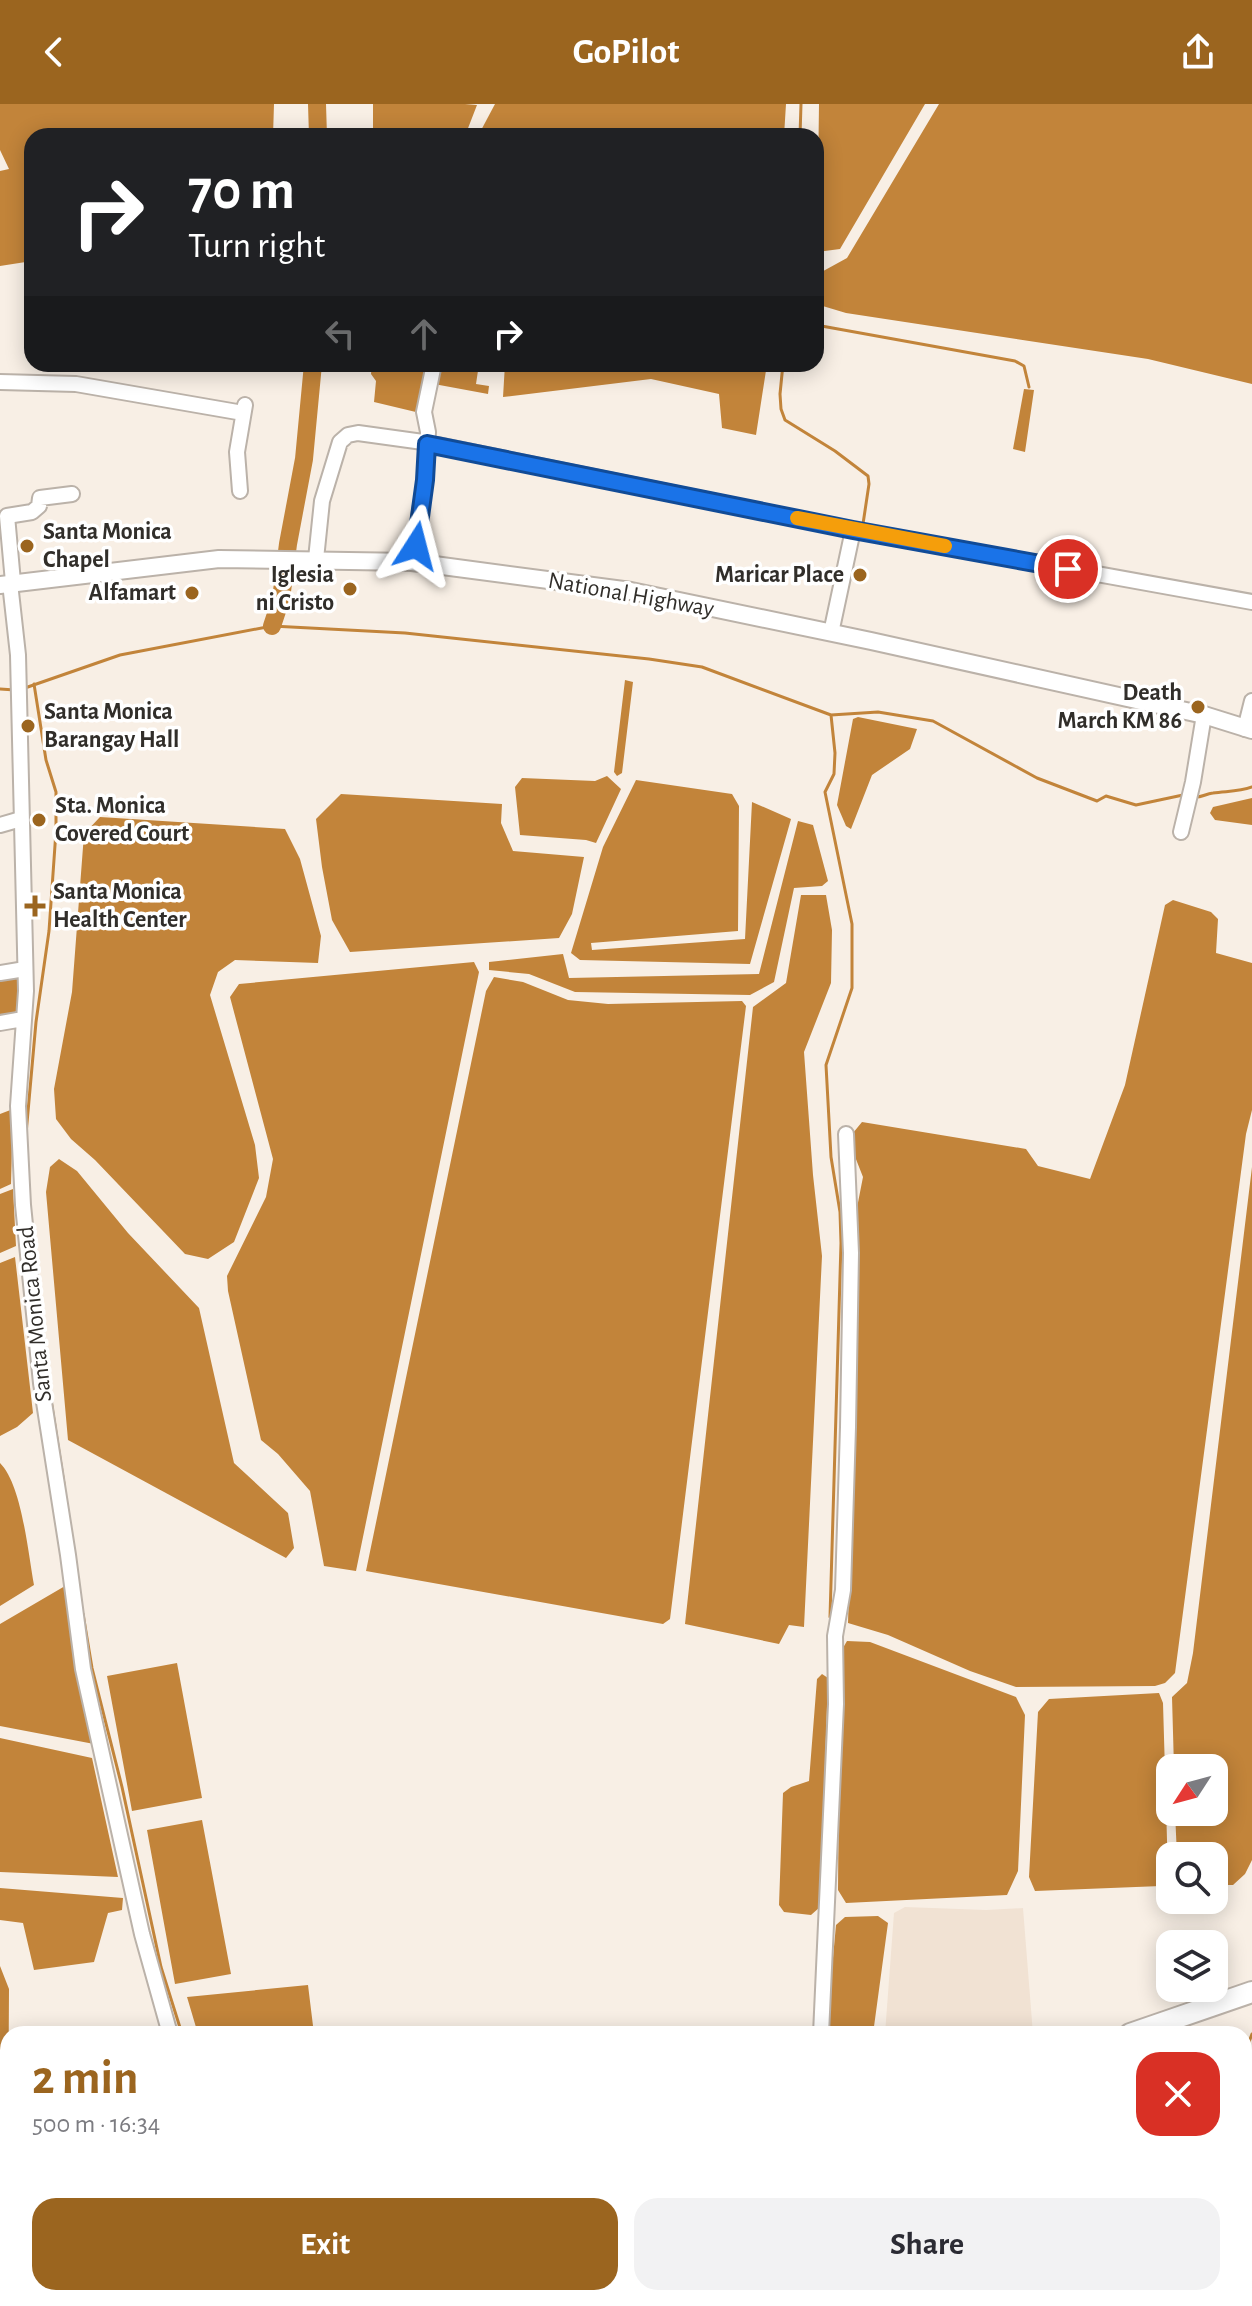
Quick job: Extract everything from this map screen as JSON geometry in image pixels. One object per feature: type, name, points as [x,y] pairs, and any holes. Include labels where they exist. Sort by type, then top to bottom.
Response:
[{"type":"highway","points":[[1153,2026],[1252,1992]]},
{"type":"main road","name":"National Highway","points":[[8,583],[219,559],[412,562],[631,591],[1204,715],[1248,729]]},
{"type":"street","points":[[412,562],[424,492],[427,444],[424,412],[432,372]]},
{"type":"street","points":[[0,382],[76,384],[244,409],[237,452],[240,491]]},
{"type":"street","points":[[315,559],[322,501],[340,442],[348,435],[358,433],[427,444],[853,530],[1252,602]]},
{"type":"street","name":"Santa Monica Road","points":[[72,494],[40,498],[39,506],[32,512],[7,516],[8,583],[18,689],[25,969],[18,1106],[22,1183],[41,1383],[83,1669],[135,1906],[168,2026]]},
{"type":"street","points":[[831,633],[853,530]]},
{"type":"street","points":[[1248,729],[1252,701]]},
{"type":"street","points":[[1181,832],[1204,715]]},
{"type":"street","points":[[0,825],[21,819]]},
{"type":"street","points":[[0,973],[25,969]]},
{"type":"street","points":[[0,1023],[23,1019]]},
{"type":"street","points":[[821,2026],[836,1704],[835,1636],[843,1590],[846,1486],[851,1253],[846,1134]]},
{"type":"shaded area","points":[[0,104],[274,104],[273,128],[24,128],[24,262],[0,266],[0,171],[9,169],[0,150]]},
{"type":"shaded area","points":[[373,104],[477,105],[468,128],[373,128]]},
{"type":"shaded area","points":[[495,104],[786,104],[784,128],[482,128]]},
{"type":"shaded area","points":[[819,104],[925,104],[840,249],[824,251],[824,128],[819,128]]},
{"type":"shaded area","points":[[939,104],[1252,104],[1252,384],[1148,359],[846,313],[824,306],[824,271],[847,258]]},
{"type":"shaded area","points":[[428,372],[420,413],[374,402],[376,381],[371,374]]},
{"type":"shaded area","points":[[435,372],[478,372],[476,384],[489,386],[488,394],[434,384]]},
{"type":"shaded area","points":[[505,372],[766,372],[756,435],[722,428],[719,394],[651,379],[503,397]]},
{"type":"shaded area","points":[[1024,389],[1034,390],[1025,452],[1013,449]]},
{"type":"shaded area","points":[[625,680],[633,682],[622,773],[617,776],[614,772]]},
{"type":"shaded area","points":[[858,717],[917,729],[910,749],[872,775],[851,829],[846,826],[837,805],[853,719]]},
{"type":"shaded area","points":[[607,776],[621,789],[596,843],[520,835],[515,787],[522,778],[595,781]]},
{"type":"shaded area","points":[[636,780],[732,794],[739,806],[738,931],[591,943],[592,950],[745,939],[752,802],[791,819],[750,964],[580,960],[571,953],[603,847]]},
{"type":"shaded area","points":[[341,794],[502,804],[501,823],[513,851],[584,857],[572,914],[559,938],[350,952],[332,920],[316,819]]},
{"type":"shaded area","points":[[1252,798],[1252,825],[1215,820],[1210,813],[1213,807]]},
{"type":"shaded area","points":[[100,817],[285,829],[300,859],[321,936],[318,963],[235,960],[218,972],[210,995],[255,1145],[259,1178],[234,1242],[208,1259],[185,1254],[71,1139],[56,1119],[54,1089],[72,992],[84,834]]},
{"type":"shaded area","points":[[798,821],[813,825],[828,881],[822,886],[794,888],[774,982],[750,995],[575,992],[529,974],[489,970],[489,962],[563,954],[569,978],[759,974]]},
{"type":"shaded area","points":[[801,895],[826,895],[832,930],[831,983],[804,1052],[822,1256],[804,1627],[789,1625],[779,1644],[685,1624],[753,1007],[786,983]]},
{"type":"shaded area","points":[[1173,900],[1211,912],[1218,919],[1216,953],[1252,963],[1252,1110],[1246,1134],[1175,1673],[1165,1683],[1155,1686],[1016,1687],[970,1671],[888,1635],[848,1623],[859,1252],[853,1228],[863,1177],[848,1139],[862,1122],[1026,1149],[1038,1166],[1090,1179],[1125,1085],[1165,905]]},
{"type":"shaded area","points":[[474,962],[479,972],[356,1571],[324,1566],[310,1491],[278,1454],[261,1440],[228,1291],[227,1276],[266,1197],[273,1159],[230,997],[239,984]]},
{"type":"shaded area","points":[[19,977],[18,1010],[0,1017],[0,979]]},
{"type":"shaded area","points":[[494,977],[523,982],[568,1000],[608,1004],[742,1001],[746,1006],[670,1619],[663,1624],[366,1571],[486,991]]},
{"type":"shaded area","points":[[13,1109],[11,1184],[0,1189],[0,1114]]},
{"type":"shaded area","points":[[59,1159],[77,1171],[128,1233],[199,1308],[234,1463],[288,1513],[294,1548],[286,1558],[68,1440],[46,1192],[50,1167]]},
{"type":"shaded area","points":[[1252,1167],[1252,1860],[1245,1874],[1233,1885],[1228,1885],[1228,1842],[1176,1842],[1176,1826],[1228,1826],[1228,1754],[1174,1754],[1172,1697],[1187,1683]]},
{"type":"shaded area","points":[[13,1189],[16,1246],[0,1253],[0,1194]]},
{"type":"shaded area","points":[[15,1257],[33,1413],[0,1436],[0,1263]]},
{"type":"shaded area","points":[[0,1463],[8,1473],[19,1503],[34,1585],[0,1606]]},
{"type":"shaded area","points":[[65,1586],[94,1744],[0,1726],[0,1624]]},
{"type":"shaded area","points":[[847,1641],[870,1642],[1016,1697],[1025,1715],[1018,1871],[1007,1895],[846,1903],[838,1890],[840,1653]]},
{"type":"shaded area","points":[[177,1663],[202,1798],[132,1811],[107,1676]]},
{"type":"shaded area","points":[[822,1674],[828,1678],[820,1907],[811,1915],[784,1912],[779,1905],[783,1793],[809,1781],[817,1679]]},
{"type":"shaded area","points":[[1159,1693],[1163,1703],[1164,1754],[1156,1754],[1156,1826],[1167,1826],[1167,1842],[1156,1842],[1156,1886],[1035,1891],[1029,1877],[1038,1712],[1049,1699]]},
{"type":"shaded area","points":[[0,1738],[92,1758],[118,1877],[0,1872]]},
{"type":"shaded area","points":[[202,1820],[231,1974],[175,1984],[147,1830]]},
{"type":"shaded area","points":[[0,1888],[123,1898],[122,1910],[108,1913],[94,1962],[34,1970],[23,1923],[0,1920]]},
{"type":"shaded area","points":[[905,1907],[1023,1908],[1032,2026],[886,2026],[894,1913]]},
{"type":"shaded area","points":[[878,1916],[888,1923],[874,2026],[827,2026],[836,1925],[845,1917]]},
{"type":"shaded area","points":[[0,1966],[9,1989],[9,2026],[0,2026]]},
{"type":"shaded area","points":[[308,1985],[313,2026],[196,2026],[187,1997]]},
{"type":"waterway","points":[[317,104],[318,128]]},
{"type":"waterway","points":[[800,128],[801,104]]},
{"type":"waterway","points":[[824,326],[1015,361],[1024,366],[1029,387]]},
{"type":"waterway","points":[[272,626],[281,599],[304,459],[312,372]]},
{"type":"waterway","points":[[782,372],[780,394],[785,420],[868,476],[863,524]]},
{"type":"waterway","points":[[22,689],[120,655],[272,626],[405,633],[702,667],[831,715],[878,712],[933,721],[1037,778],[1097,801],[1106,796],[1136,805],[1183,795]]},
{"type":"waterway","points":[[26,1134],[36,1022],[49,931],[56,831],[56,792],[46,760],[34,684]]},
{"type":"waterway","points":[[0,689],[15,690]]},
{"type":"waterway","points":[[830,1617],[841,1243],[840,1212],[831,1157],[826,1065],[852,988],[852,924],[825,792],[834,774],[831,715]]},
{"type":"waterway","points":[[1194,797],[1252,787]]},
{"type":"waterway","points":[[32,1229],[48,1381],[64,1484]]},
{"type":"waterway","points":[[83,1614],[92,1668],[122,1787],[161,1967],[179,2026]]},
{"type":"slow traffic","points":[[797,518],[945,546]]},
{"type":"place","name":"Santa Monica Chapel","points":[[27,546]]},
{"type":"place","name":"Maricar Place","points":[[860,575]]},
{"type":"place","name":"Iglesia ni Cristo","points":[[350,589]]},
{"type":"place","name":"Alfamart","points":[[192,593]]},
{"type":"place","name":"Death March KM 86","points":[[1198,707]]},
{"type":"place","name":"Santa Monica Barangay Hall","points":[[28,726]]},
{"type":"place","name":"Sta. Monica Covered Court","points":[[39,820]]},
{"type":"place","name":"Santa Monica Health Center","points":[[35,906]]},
{"type":"route","points":[[416,546],[427,444],[853,530],[1068,569]]}]
